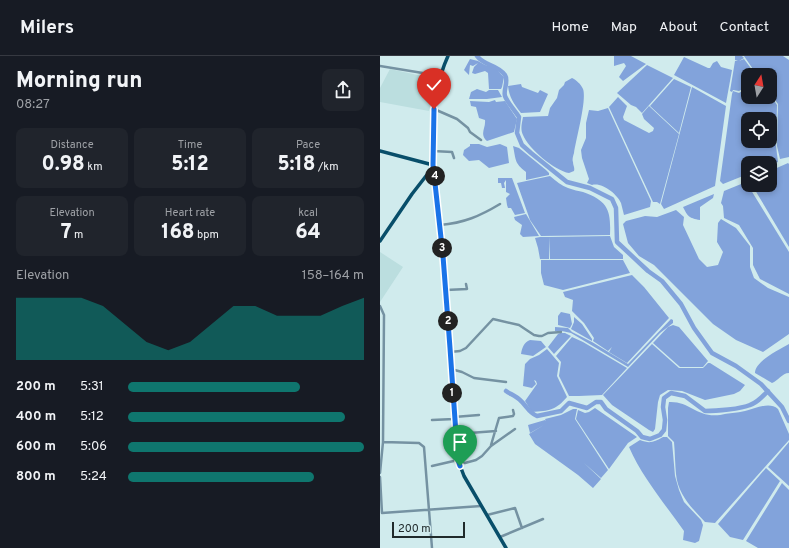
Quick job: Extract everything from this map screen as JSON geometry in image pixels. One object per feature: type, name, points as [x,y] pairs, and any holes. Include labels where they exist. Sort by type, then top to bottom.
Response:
[{"type":"main road","points":[[448,56],[441,76],[434,109],[433,166],[446,290],[458,461],[464,476],[506,548]]},
{"type":"main road","points":[[380,151],[433,166]]},
{"type":"main road","points":[[380,241],[433,166]]},
{"type":"street","points":[[380,66],[441,76]]},
{"type":"street","points":[[434,109],[457,119],[468,128],[470,132],[481,140]]},
{"type":"street","points":[[433,151],[452,152],[454,158]]},
{"type":"street","points":[[440,225],[458,224],[500,204]]},
{"type":"street","points":[[446,290],[467,289],[466,284]]},
{"type":"street","points":[[380,306],[384,315],[383,442],[380,473]]},
{"type":"street","points":[[450,352],[460,352],[466,348],[493,318],[518,325],[534,335],[542,336],[561,332]]},
{"type":"street","points":[[451,369],[462,372],[474,378],[506,382]]},
{"type":"street","points":[[491,446],[499,418],[512,416],[514,414],[513,410]]},
{"type":"street","points":[[432,420],[479,415]]},
{"type":"street","points":[[432,466],[458,461],[465,463],[476,460],[491,446],[515,429]]},
{"type":"street","points":[[456,434],[496,431]]},
{"type":"street","points":[[383,442],[419,443],[424,447],[432,548]]},
{"type":"street","points":[[380,477],[381,513],[428,511],[482,506]]},
{"type":"street","points":[[487,515],[515,508],[522,528]]},
{"type":"street","points":[[500,537],[543,519]]},
{"type":"shaded area","points":[[390,69],[436,79],[429,111],[380,102],[380,88]]},
{"type":"shaded area","points":[[380,252],[403,267],[380,302]]},
{"type":"water","points":[[614,56],[631,56],[646,64],[623,81],[619,77],[626,66],[624,63],[614,66]]},
{"type":"water","points":[[735,56],[742,56],[744,58],[739,61],[744,59],[751,68],[741,68],[741,90],[733,90],[732,92],[730,91],[735,61],[738,60],[735,60]]},
{"type":"water","points":[[744,56],[783,56],[789,60],[789,157],[780,159],[777,146],[777,68],[752,68]]},
{"type":"water","points":[[684,57],[708,68],[710,68],[713,63],[717,61],[721,67],[732,70],[726,103],[674,75]]},
{"type":"water","points":[[470,59],[494,67],[504,77],[501,89],[489,89],[488,73],[485,71],[475,74],[472,73],[474,67],[478,63],[473,66],[470,65],[469,75],[464,70]]},
{"type":"water","points":[[647,65],[673,78],[642,113],[617,93]]},
{"type":"water","points":[[572,78],[581,85],[583,89],[584,102],[573,158],[574,171],[569,173],[550,164],[536,152],[526,140],[521,128],[523,117],[548,116],[550,108],[557,98],[559,90],[565,82]]},
{"type":"water","points":[[674,79],[691,87],[679,133],[650,106]]},
{"type":"water","points":[[521,84],[522,87],[538,93],[540,90],[548,94],[540,112],[521,113],[516,107],[508,86]]},
{"type":"water","points":[[692,87],[726,106],[715,186],[664,209],[661,204]]},
{"type":"water","points":[[477,89],[486,92],[489,90],[498,90],[502,97],[469,99],[471,92]]},
{"type":"water","points":[[733,91],[739,93],[741,92],[741,104],[777,105],[777,112],[741,112],[741,148],[776,148],[778,162],[777,156],[741,156],[741,177],[723,184],[720,181]]},
{"type":"water","points":[[618,97],[627,106],[623,117],[624,120],[649,133],[653,131],[654,128],[644,119],[642,114],[649,106],[679,134],[660,204],[653,202],[609,107]]},
{"type":"water","points":[[495,100],[496,102],[505,101],[517,119],[514,132],[487,141],[483,136],[485,120],[479,118],[476,107],[471,106],[470,101],[489,102]]},
{"type":"water","points":[[608,108],[651,201],[650,207],[624,215],[621,203],[613,193],[600,185],[592,185],[587,183],[589,179],[582,158],[581,150],[586,138],[586,123],[589,110],[598,111]]},
{"type":"water","points":[[470,144],[479,144],[487,147],[500,144],[507,147],[509,163],[489,168],[479,160],[469,161],[463,155],[464,150],[470,146]]},
{"type":"water","points":[[513,146],[519,148],[546,170],[549,175],[526,180],[526,172],[517,163]]},
{"type":"water","points":[[788,163],[789,164],[789,247],[756,192],[777,192],[777,168]]},
{"type":"water","points":[[550,176],[564,186],[591,195],[603,203],[610,219],[610,235],[541,236],[530,220],[517,183]]},
{"type":"water","points":[[498,178],[512,178],[525,213],[515,215],[511,208],[508,208],[506,198],[510,194],[506,192],[506,180],[504,183],[505,188],[502,188],[501,183],[498,183]]},
{"type":"water","points":[[741,184],[741,192],[752,192],[789,252],[789,294],[760,279],[753,265],[753,248],[739,225],[724,218],[723,206],[721,203],[724,191]]},
{"type":"water","points":[[714,194],[713,198],[700,207],[700,220],[691,218],[683,207]]},
{"type":"water","points":[[676,210],[684,217],[683,225],[699,259],[707,267],[718,265],[723,252],[717,242],[718,223],[721,219],[736,228],[750,246],[750,267],[754,278],[768,288],[789,297],[789,334],[763,352],[736,340],[713,324],[654,265],[639,256],[628,243],[623,224],[626,221],[645,216],[657,217]]},
{"type":"water","points":[[526,214],[539,236],[523,237],[520,234],[522,225],[515,220],[514,217]]},
{"type":"water","points":[[610,236],[614,247],[623,255],[623,259],[550,259],[549,237]]},
{"type":"water","points":[[549,237],[549,259],[540,259],[535,238]]},
{"type":"water","points":[[541,260],[623,260],[630,273],[563,290],[544,285],[541,273]]},
{"type":"water","points":[[632,275],[644,287],[669,318],[627,363],[609,352],[612,347],[608,351],[593,341],[594,338],[584,323],[572,311],[573,300],[565,297],[563,292]]},
{"type":"water","points":[[561,312],[570,314],[572,324],[570,328],[558,325],[558,316]]},
{"type":"water","points":[[574,317],[582,324],[592,341],[571,329],[574,322]]},
{"type":"water","points":[[671,319],[673,320],[673,323],[660,333],[628,367],[571,333],[555,331],[555,327],[568,328],[572,332],[592,342],[628,364]]},
{"type":"water","points":[[673,325],[679,327],[708,361],[703,367],[680,367],[653,343],[668,327]]},
{"type":"water","points":[[560,333],[565,333],[571,336],[554,354],[548,347]]},
{"type":"water","points":[[572,337],[627,368],[602,395],[569,396],[559,376],[561,362],[556,356]]},
{"type":"water","points":[[530,340],[541,341],[546,347],[533,356],[521,354],[526,342]]},
{"type":"water","points":[[652,344],[679,368],[703,368],[710,363],[745,385],[740,391],[734,394],[705,400],[682,391],[668,390],[660,395],[655,429],[653,432],[612,405],[603,395]]},
{"type":"water","points":[[789,344],[789,373],[784,374],[772,383],[755,373],[759,364],[763,360]]},
{"type":"water","points":[[547,349],[559,363],[557,376],[567,397],[559,405],[552,409],[532,412],[525,401],[537,384],[534,380],[536,384],[532,388],[523,386],[525,364],[530,359]]},
{"type":"water","points":[[669,402],[683,404],[699,412],[712,415],[742,412],[762,406],[774,407],[778,409],[789,434],[789,440],[715,523],[705,522],[695,512],[686,501],[677,482],[674,442],[668,436]]},
{"type":"water","points":[[595,408],[637,437],[628,443],[609,469],[576,419],[578,410],[585,413]]},
{"type":"water","points":[[573,409],[577,409],[575,419],[608,470],[601,478],[584,463],[601,479],[593,488],[578,475],[535,444],[529,434],[544,425],[530,433],[528,425],[546,421],[545,419],[561,415]]},
{"type":"water","points":[[663,437],[667,437],[672,442],[675,476],[684,502],[701,520],[703,525],[699,541],[695,543],[683,540],[684,531],[647,480],[629,447],[640,440],[652,442]]},
{"type":"water","points":[[789,442],[789,486],[768,467]]},
{"type":"water","points":[[766,468],[780,481],[743,540],[730,537],[718,524]]},
{"type":"water","points":[[782,483],[789,490],[789,548],[758,548],[746,541]]},
{"type":"waterway","points":[[477,56],[483,62],[502,71],[505,75],[505,96],[519,117],[517,133],[522,145],[567,182],[590,188],[612,199],[616,208],[617,242],[648,271],[662,281],[681,304],[694,328],[712,353],[736,366],[761,384],[782,407],[789,421]]},
{"type":"waterway","points":[[506,391],[522,402],[532,413],[537,416],[561,411],[569,403],[587,408],[596,402],[601,402],[606,409],[637,431],[642,437],[650,439],[660,435],[664,430],[664,398],[671,393],[685,396],[705,411],[710,411],[741,408],[753,404],[768,391]]},
{"type":"route","points":[[434,109],[433,165],[443,256],[458,460],[460,466]]}]
